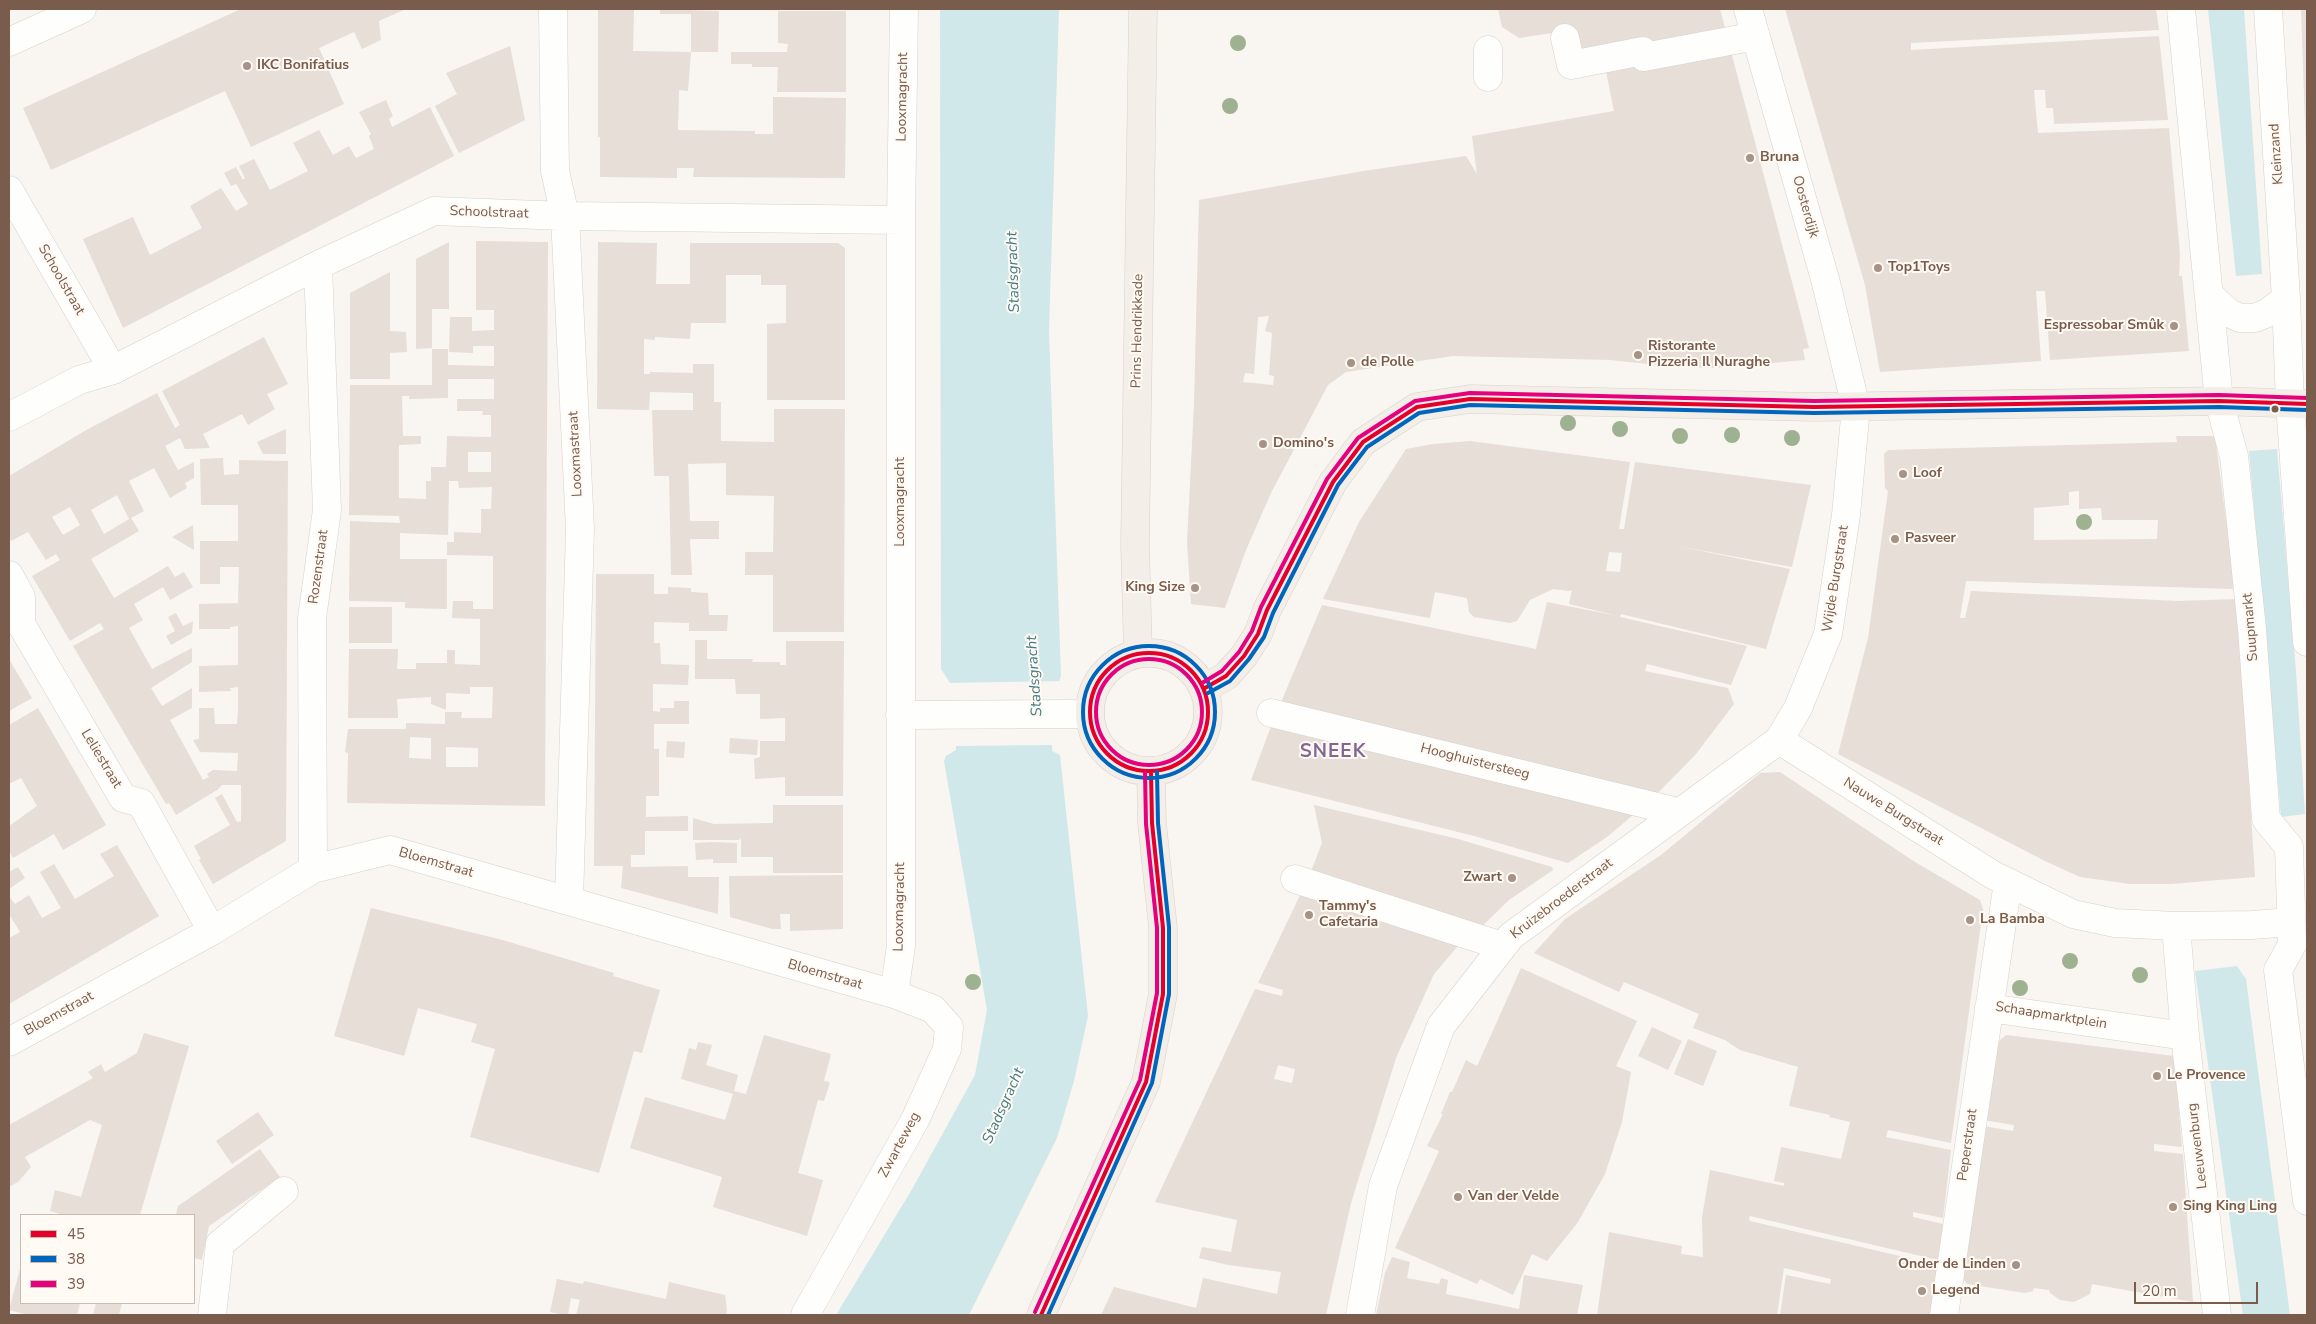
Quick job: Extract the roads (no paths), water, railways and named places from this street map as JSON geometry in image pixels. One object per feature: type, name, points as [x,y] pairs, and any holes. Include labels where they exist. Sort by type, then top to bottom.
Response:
[{"type":"main road","name":"Prins Hendrikkade","points":[[1138,653],[1135,545],[1143,9]]},
{"type":"main road","points":[[1205,688],[1226,676],[1244,656],[1258,634],[1267,610],[1333,482],[1363,442],[1417,407],[1470,398],[1856,407],[2219,400],[2299,404]]},
{"type":"main road","points":[[1158,652],[1178,659],[1194,671],[1205,688],[1210,717],[1200,744],[1179,764],[1151,772],[1128,768],[1109,756],[1095,738],[1090,715],[1092,694],[1102,675],[1118,661],[1138,653],[1158,652]]},
{"type":"main road","points":[[1041,1315],[1146,1082],[1163,994],[1163,928],[1152,823],[1151,772]]},
{"type":"street","points":[[9,42],[82,9]]},
{"type":"street","name":"Looxmastraat","points":[[553,9],[555,171],[565,216],[580,530],[569,901]]},
{"type":"street","name":"Looxmagracht","points":[[894,994],[901,946],[901,220],[904,9]]},
{"type":"street","name":"Oosterdijk","points":[[1748,9],[1825,279],[1856,407]]},
{"type":"street","points":[[2181,9],[2219,400]]},
{"type":"street","name":"Kleinzand","points":[[2268,9],[2286,299],[2299,404]]},
{"type":"street","points":[[1565,38],[1571,66],[1643,51],[1644,57],[1756,36]]},
{"type":"street","points":[[1488,50],[1488,77]]},
{"type":"street","name":"Schoolstraat","points":[[9,190],[113,370]]},
{"type":"street","name":"Schoolstraat","points":[[9,417],[79,380],[113,370],[318,265],[434,210],[565,216],[901,220]]},
{"type":"street","name":"Rozenstraat","points":[[313,869],[312,618],[327,510],[318,265]]},
{"type":"street","points":[[2209,296],[2228,313],[2240,318],[2255,318],[2286,299]]},
{"type":"street","name":"Suupmarkt","points":[[2219,400],[2234,456],[2252,629],[2266,819],[2298,847]]},
{"type":"street","points":[[2299,404],[2307,642]]},
{"type":"street","name":"Wijde Burgstraat","points":[[1779,740],[1798,708],[1828,634],[1846,515],[1856,407]]},
{"type":"street","name":"Leliestraat","points":[[9,575],[21,597],[21,624],[124,798],[141,803],[212,931]]},
{"type":"street","name":"Hooghuistersteeg","points":[[1272,712],[1678,812]]},
{"type":"street","points":[[900,715],[1090,715]]},
{"type":"street","name":"Kruizebroederstraat","points":[[1360,1315],[1383,1186],[1441,1026],[1511,936],[1678,812],[1779,740]]},
{"type":"street","name":"Nauwe Burgstraat","points":[[1779,740],[1993,875],[2008,882]]},
{"type":"street","points":[[2298,847],[2297,935],[2278,970],[2307,1201]]},
{"type":"street","name":"Bloemstraat","points":[[9,1042],[212,931],[313,869],[390,850],[894,994]]},
{"type":"street","points":[[1295,878],[1502,946]]},
{"type":"street","points":[[2008,882],[2073,914],[2115,923],[2176,926],[2252,925],[2297,935]]},
{"type":"street","name":"Schaapmarktplein","points":[[2008,882],[1989,1008],[2185,1036]]},
{"type":"street","points":[[2176,926],[2185,1036]]},
{"type":"street","name":"Zwarteweg","points":[[805,1315],[915,1120],[947,1049],[949,1027],[933,1009],[894,994]]},
{"type":"street","name":"Peperstraat","points":[[1944,1315],[1989,1008]]},
{"type":"street","name":"Leeuwenburg","points":[[2185,1036],[2217,1315]]},
{"type":"street","points":[[190,1315],[202,1313],[212,1315],[220,1244],[284,1191]]},
{"type":"water","name":"Stadsgracht","points":[[940,9],[1059,9],[1049,331],[1061,676],[1059,682],[1054,686],[1052,751],[1060,755],[1088,1016],[1074,1081],[1057,1138],[969,1315],[836,1315],[911,1191],[975,1075],[987,1010],[944,761],[946,756],[956,750],[955,684],[950,683],[941,669]]},
{"type":"water","points":[[2208,9],[2244,9],[2262,274],[2236,276]]},
{"type":"water","points":[[2277,449],[2296,671],[2305,814],[2281,817],[2249,451]]},
{"type":"water","points":[[2237,966],[2246,979],[2290,1315],[2243,1315],[2195,971]]},
{"type":"place","name":"IKC Bonifatius","points":[[247,66]]},
{"type":"place","name":"Bruna","points":[[1750,158]]},
{"type":"place","name":"Top1Toys","points":[[1878,268]]},
{"type":"place","name":"Espressobar Smûk","points":[[2174,326]]},
{"type":"place","name":"Ristorante Pizzeria Il Nuraghe","points":[[1638,355]]},
{"type":"place","name":"de Polle","points":[[1351,363]]},
{"type":"place","name":"Domino's","points":[[1263,444]]},
{"type":"place","name":"Loof","points":[[1903,474]]},
{"type":"place","name":"Pasveer","points":[[1895,539]]},
{"type":"place","name":"King Size","points":[[1195,588]]},
{"type":"place","name":"Zwart","points":[[1512,878]]},
{"type":"place","name":"Tammy's Cafetaria","points":[[1309,915]]},
{"type":"place","name":"La Bamba","points":[[1970,920]]},
{"type":"place","name":"Le Provence","points":[[2157,1076]]},
{"type":"place","name":"Van der Velde","points":[[1458,1197]]},
{"type":"place","name":"Sing King Ling","points":[[2173,1207]]},
{"type":"place","name":"Onder de Linden","points":[[2016,1265]]},
{"type":"place","name":"Legend","points":[[1922,1291]]},
{"type":"district","name":"SNEEK","points":[[1333,752]]}]
